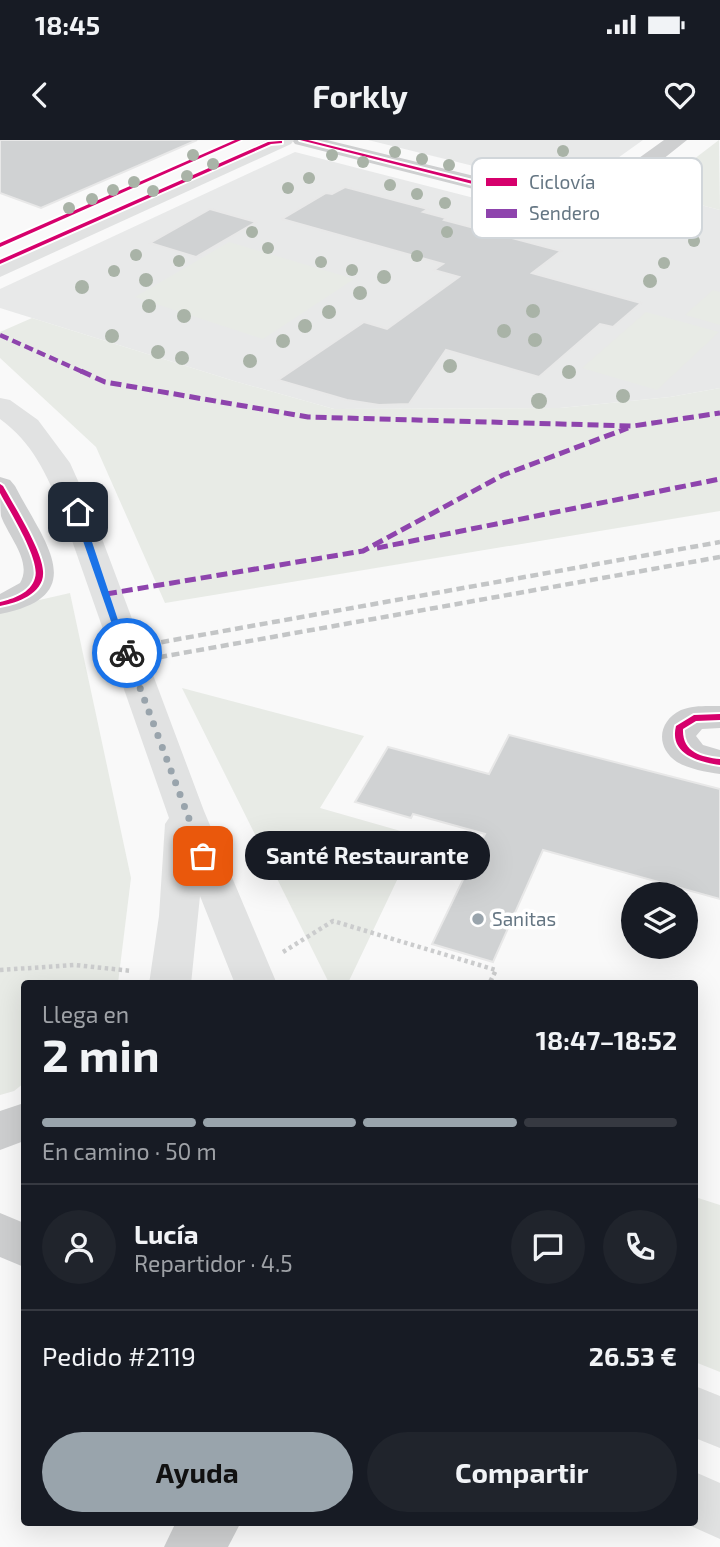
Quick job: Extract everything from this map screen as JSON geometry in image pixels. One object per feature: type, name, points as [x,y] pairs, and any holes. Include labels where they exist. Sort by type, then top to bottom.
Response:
[{"type":"main road","points":[[0,251],[251,140]]},
{"type":"main road","points":[[0,270],[284,140]]},
{"type":"main road","points":[[0,392],[56,463],[78,512],[185,811],[254,980]]},
{"type":"main road","points":[[0,406],[28,426]]},
{"type":"main road","points":[[0,434],[67,491]]},
{"type":"main road","points":[[171,980],[179,916],[185,811]]},
{"type":"main road","points":[[698,1413],[720,1422]]},
{"type":"main road","points":[[698,1501],[720,1511]]},
{"type":"street","points":[[302,140],[472,183]]},
{"type":"street","points":[[653,158],[677,140]]},
{"type":"street","points":[[407,191],[433,173]]},
{"type":"street","points":[[0,486],[33,551],[40,573],[33,590],[11,603],[0,604]]},
{"type":"street","points":[[720,717],[694,718],[679,728],[678,736],[685,750],[694,756],[720,762]]},
{"type":"street","points":[[0,1131],[21,1123]]},
{"type":"street","points":[[0,1235],[21,1244]]},
{"type":"street","points":[[192,1547],[210,1526]]},
{"type":"path","points":[[491,980],[496,970]]},
{"type":"shaded area","points":[[368,140],[643,140],[618,158],[472,158],[472,166]]},
{"type":"shaded area","points":[[719,140],[720,210],[702,205],[702,158],[695,158]]},
{"type":"shaded area","points":[[295,152],[472,197],[472,238],[702,238],[702,205],[720,210],[720,388],[670,397],[560,408],[334,409],[234,381],[0,308],[0,289]]},
{"type":"shaded area","points":[[229,242],[354,279],[263,339],[135,297]]},
{"type":"shaded area","points":[[713,290],[720,292],[720,325],[685,315]]},
{"type":"shaded area","points":[[646,312],[719,332],[657,390],[582,368]]},
{"type":"shaded area","points":[[32,318],[334,409],[560,408],[670,397],[720,388],[720,511],[165,603],[96,447],[0,358],[0,332]]},
{"type":"shaded area","points":[[70,593],[131,878],[118,980],[21,980],[21,1085],[14,1091],[0,1095],[0,609]]},
{"type":"shaded area","points":[[182,688],[364,736],[320,808],[418,836],[349,980],[328,980]]},
{"type":"shaded area","points":[[698,1198],[720,1205],[720,1372],[698,1363]]},
{"type":"building","points":[[0,140],[197,140],[41,208],[0,193]]},
{"type":"building","points":[[345,187],[428,209],[423,212],[472,227],[472,238],[512,238],[561,251],[532,273],[641,303],[613,327],[600,324],[539,377],[446,350],[409,404],[379,405],[347,400],[278,380],[364,322],[387,329],[459,277],[434,270],[443,264],[282,219],[326,193],[332,194]]},
{"type":"building","points":[[210,209],[256,222],[196,257],[150,243]]},
{"type":"building","points":[[509,735],[720,789],[720,899],[698,893],[698,882],[659,882],[543,850],[493,962],[432,944],[485,834],[413,814],[411,818],[355,802],[388,747],[489,774]]},
{"type":"railway","points":[[112,651],[720,542]]},
{"type":"railway","points":[[110,666],[720,557]]},
{"type":"marked path","points":[[0,335],[105,382],[308,417],[633,426],[720,413]]},
{"type":"marked path","points":[[106,594],[363,551],[503,475],[628,428]]},
{"type":"marked path","points":[[377,548],[720,479]]},
{"type":"cycle path","points":[[0,245],[239,140]]},
{"type":"cycle path","points":[[302,140],[472,182]]},
{"type":"cycle path","points":[[0,262],[270,143],[280,142]]},
{"type":"cycle path","points":[[0,486],[29,541],[40,572],[32,590],[20,598],[0,604]]},
{"type":"cycle path","points":[[720,717],[694,718],[679,728],[679,736],[685,749],[697,757],[720,762]]},
{"type":"way so far","points":[[127,653],[203,856]]},
{"type":"place","name":"Santé Restaurante","points":[[203,856]]},
{"type":"place","name":"Sanitas","points":[[478,919]]},
{"type":"route","points":[[78,512],[127,653]]}]
